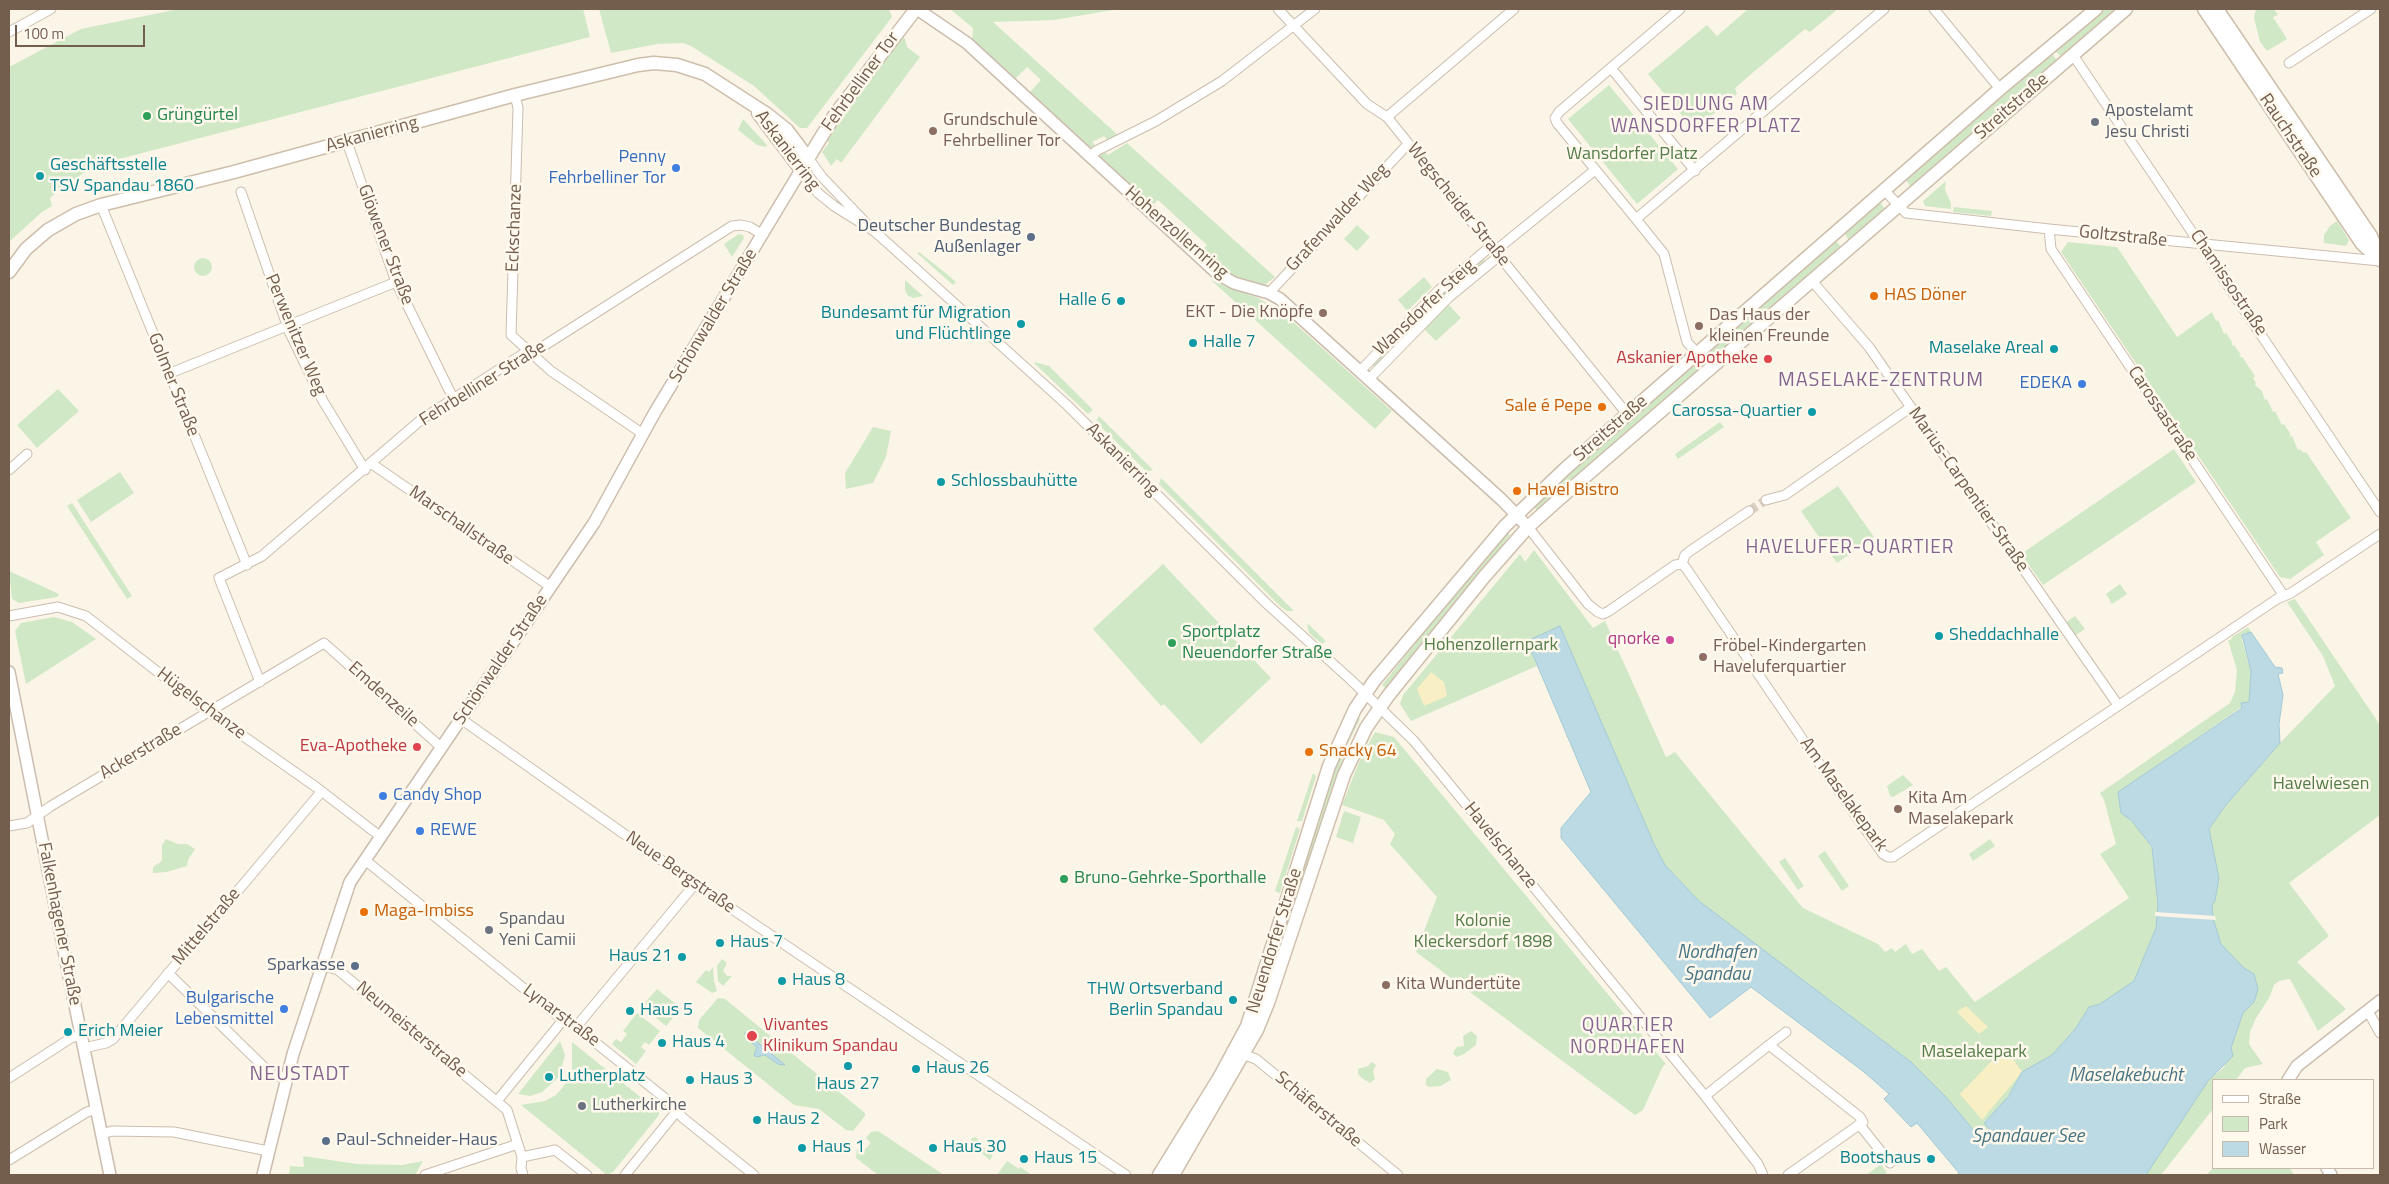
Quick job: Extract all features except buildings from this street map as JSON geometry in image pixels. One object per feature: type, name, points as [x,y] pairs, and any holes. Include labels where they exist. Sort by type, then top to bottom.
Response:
[{"type":"main road","name":"Fehrbelliner Tor","points":[[801,170],[836,113],[916,9]]},
{"type":"main road","name":"Streitstraße","points":[[1365,694],[1431,613],[1516,515],[1627,414],[2000,89],[2096,9]]},
{"type":"main road","name":"Streitstraße","points":[[1379,708],[1484,577],[1528,527],[2126,9]]},
{"type":"main road","name":"Rauchstraße","points":[[2204,9],[2362,244],[2380,260]]},
{"type":"main road","name":"Rauchstraße","points":[[2217,9],[2371,236],[2380,260]]},
{"type":"main road","name":"Askanierring","points":[[9,272],[26,250],[48,230],[76,214],[101,205],[347,142],[515,95],[638,65],[654,63],[677,65],[697,71],[723,84],[768,114],[786,130],[808,158]]},
{"type":"main road","name":"Askanierring","points":[[750,103],[801,170]]},
{"type":"main road","name":"Neuendorfer Straße","points":[[1159,1175],[1239,1053],[1329,766],[1355,709],[1365,694]]},
{"type":"main road","name":"Neuendorfer Straße","points":[[1173,1175],[1268,1003],[1344,775],[1366,728],[1379,708]]},
{"type":"street","points":[[9,32],[51,9]]},
{"type":"street","name":"Hohenzollernring","points":[[916,9],[967,43],[1218,274],[1234,283],[1280,298],[1528,527]]},
{"type":"street","name":"Wegscheider Straße","points":[[1278,9],[1367,104],[1387,117],[1627,414]]},
{"type":"street","points":[[1090,157],[1096,151],[1156,121],[1222,81],[1315,9]]},
{"type":"street","points":[[1387,117],[1514,9]]},
{"type":"street","points":[[1680,9],[1559,112],[1555,118],[1664,254],[1687,342],[1697,353]]},
{"type":"street","points":[[1636,219],[1884,9]]},
{"type":"street","points":[[1934,9],[2000,89]]},
{"type":"street","points":[[2289,63],[2371,9]]},
{"type":"street","name":"Chamissostraße","points":[[2073,55],[2203,245],[2380,512]]},
{"type":"street","points":[[1610,68],[1695,171]]},
{"type":"street","name":"Eckschanze","points":[[515,95],[518,108],[511,335],[532,352]]},
{"type":"street","name":"Glöwener Straße","points":[[347,142],[396,282],[454,400]]},
{"type":"street","name":"Grafenwalder Weg","points":[[1269,293],[1408,144]]},
{"type":"street","name":"Askanierring","points":[[808,158],[822,177],[874,231],[1067,405],[1274,611],[1365,694]]},
{"type":"street","name":"Askanierring","points":[[801,170],[818,193],[834,206],[874,231]]},
{"type":"street","name":"Schönwalder Straße","points":[[263,1175],[300,1029],[350,882],[608,501],[643,434],[801,170]]},
{"type":"street","name":"Wansdorfer Steig","points":[[1360,371],[1438,291],[1495,251],[1595,170]]},
{"type":"street","points":[[1884,190],[1898,205]]},
{"type":"street","name":"Perwenitzer Weg","points":[[241,192],[287,326],[318,393],[337,428],[368,467]]},
{"type":"street","name":"Golmer Straße","points":[[101,205],[247,565]]},
{"type":"street","name":"Goltzstraße","points":[[1898,205],[1906,213],[2203,245],[2380,260]]},
{"type":"street","name":"Fehrbelliner Straße","points":[[260,682],[219,578],[247,565],[276,545],[422,420],[524,354],[532,352],[732,226],[750,227],[763,235]]},
{"type":"street","name":"Carossastraße","points":[[2049,229],[2051,249],[2284,596]]},
{"type":"street","name":"Wansdorfer Steig","points":[[1369,379],[1495,251]]},
{"type":"street","name":"Marius-Carpentier-Straße","points":[[1812,280],[1869,347],[2118,705]]},
{"type":"street","points":[[168,374],[396,282]]},
{"type":"street","points":[[532,352],[551,370],[643,434]]},
{"type":"street","points":[[1766,500],[1785,495],[1911,407]]},
{"type":"street","points":[[9,470],[27,454]]},
{"type":"street","name":"Marschallstraße","points":[[368,467],[551,587]]},
{"type":"street","points":[[1528,527],[1588,604],[1603,614],[1675,565],[1682,564],[1685,555],[1690,551],[1749,511]]},
{"type":"street","name":"Am Maselakepark","points":[[1682,564],[1816,759],[1883,854],[1888,857],[1893,856],[2118,705],[2380,534]]},
{"type":"street","name":"Hügelschanze","points":[[9,616],[58,607],[86,616],[209,712],[381,837]]},
{"type":"street","name":"Ackerstraße","points":[[9,826],[27,823],[324,643]]},
{"type":"street","name":"Emdenzeile","points":[[324,643],[442,748]]},
{"type":"street","name":"Falkenhagener Straße","points":[[9,672],[110,1175]]},
{"type":"street","name":"Havelschanze","points":[[1365,694],[1414,741],[1705,1096],[1758,1164],[1763,1175]]},
{"type":"street","name":"Neue Bergstraße","points":[[461,719],[696,884],[1126,1175]]},
{"type":"street","name":"Mittelstraße","points":[[84,1048],[106,1043],[113,1039],[321,792]]},
{"type":"street","name":"Lynarstraße","points":[[365,860],[563,1020],[576,1027],[666,1099],[682,1118],[754,1175]]},
{"type":"street","points":[[576,1027],[696,884]]},
{"type":"street","name":"Neumeisterstraße","points":[[322,966],[338,970],[507,1110],[522,1157],[521,1168],[523,1175]]},
{"type":"street","points":[[168,973],[272,1075],[287,1078]]},
{"type":"street","points":[[2289,1079],[2297,1066],[2380,1001]]},
{"type":"street","points":[[2368,1011],[2380,1033]]},
{"type":"street","points":[[497,1101],[563,1020]]},
{"type":"street","points":[[1705,1096],[1786,1032]]},
{"type":"street","points":[[9,1078],[71,1038],[81,1035]]},
{"type":"street","points":[[1769,1045],[1855,1111],[1861,1123],[1890,1163]]},
{"type":"street","name":"Schäferstraße","points":[[1239,1053],[1256,1059],[1398,1175]]},
{"type":"street","points":[[9,1160],[88,1112],[97,1109]]},
{"type":"street","points":[[625,1175],[677,1111]]},
{"type":"street","points":[[1788,1175],[1861,1123]]},
{"type":"street","points":[[102,1134],[112,1131],[174,1132],[268,1151]]},
{"type":"street","points":[[425,1175],[518,1144]]},
{"type":"street","points":[[522,1157],[555,1150],[587,1175]]},
{"type":"green space","name":"Grüngürtel","points":[[179,9],[583,9],[590,37],[96,165],[61,188],[50,198],[52,206],[42,212],[9,242],[9,67],[81,29]]},
{"type":"green space","points":[[599,9],[889,9],[892,17],[807,128],[800,128],[754,86],[691,46],[683,43],[657,44],[611,53]]},
{"type":"green space","points":[[950,9],[1119,9],[1054,20],[993,22],[1119,136],[1109,141],[1104,136],[1092,142],[1096,146],[1093,148],[1086,145],[1029,93],[1041,80],[1027,67],[1014,80],[972,43],[973,28]]},
{"type":"green space","points":[[1748,9],[1838,9],[1810,32],[1805,29],[1750,75],[1735,88],[1737,94],[1694,130],[1648,74],[1707,25],[1717,36]]},
{"type":"green space","points":[[2105,9],[2119,9],[2061,57],[2055,50]]},
{"type":"green space","points":[[2256,9],[2274,9],[2278,15],[2273,17],[2287,39],[2267,51],[2260,42],[2254,18]]},
{"type":"green space","points":[[902,36],[907,47],[920,57],[841,163],[837,159],[831,166],[822,152],[829,143],[826,139]]},
{"type":"green space","points":[[2051,53],[2057,60],[1911,187],[1905,179]]},
{"type":"green space","name":"Wansdorfer Platz","points":[[1609,85],[1678,169],[1637,204],[1568,119]]},
{"type":"green space","points":[[743,119],[767,145],[766,147],[757,145],[738,130]]},
{"type":"green space","points":[[1127,143],[1275,277],[1265,285],[1258,285],[1240,280],[1221,269],[1201,251],[1207,245],[1158,200],[1152,206],[1100,157],[1101,152],[1104,151],[1108,155]]},
{"type":"green space","points":[[1946,181],[1945,190],[1951,203],[1951,209],[1925,206],[1923,201]]},
{"type":"green space","points":[[1880,202],[1885,209],[1848,239],[1844,232]]},
{"type":"green space","points":[[1954,207],[1992,211],[1991,216],[1953,212]]},
{"type":"green space","points":[[2337,221],[2349,240],[2346,246],[2324,243],[2324,235],[2330,226]]},
{"type":"green space","points":[[1357,225],[1370,237],[1357,251],[1344,239]]},
{"type":"green space","points":[[739,234],[743,235],[744,238],[732,257],[724,244]]},
{"type":"green space","points":[[1835,240],[1841,247],[1538,511],[1533,506],[1566,474]]},
{"type":"green space","points":[[2068,242],[2117,247],[2177,337],[2212,312],[2224,334],[2226,333],[2232,342],[2232,346],[2234,345],[2241,355],[2239,356],[2243,358],[2255,376],[2253,378],[2256,383],[2255,385],[2262,391],[2265,400],[2267,399],[2282,425],[2284,424],[2290,433],[2290,437],[2292,436],[2298,450],[2306,452],[2351,518],[2316,542],[2324,555],[2290,579],[2280,577],[2061,252]]},
{"type":"green space","points":[[919,252],[956,282],[953,285],[917,253]]},
{"type":"green space","points":[[199,258],[207,258],[212,263],[210,274],[199,276],[194,271],[194,263]]},
{"type":"green space","points":[[1483,258],[1486,262],[1404,336],[1376,367],[1371,364],[1417,314]]},
{"type":"green space","points":[[1424,277],[1432,287],[1407,311],[1398,300]]},
{"type":"green space","points":[[905,280],[923,296],[913,298],[907,295]]},
{"type":"green space","points":[[1211,280],[1258,298],[1281,311],[1392,411],[1375,429]]},
{"type":"green space","points":[[1449,305],[1461,318],[1436,341],[1424,329]]},
{"type":"green space","points":[[1035,362],[1049,366],[1093,410],[1088,414]]},
{"type":"green space","points":[[58,389],[79,411],[37,448],[17,425]]},
{"type":"green space","points":[[1099,416],[1153,470],[1147,472],[1096,422]]},
{"type":"green space","points":[[1720,422],[1724,427],[1678,459],[1675,454]]},
{"type":"green space","points":[[873,427],[891,431],[886,457],[873,483],[846,489],[845,473]]},
{"type":"green space","points":[[2174,449],[2196,482],[2043,585],[2021,554]]},
{"type":"green space","points":[[120,472],[134,493],[91,522],[77,500]]},
{"type":"green space","points":[[1161,478],[1294,611],[1287,611],[1281,607],[1159,484]]},
{"type":"green space","points":[[1838,486],[1874,537],[1837,563],[1801,511]]},
{"type":"green space","points":[[72,503],[132,596],[127,599],[67,506]]},
{"type":"green space","points":[[1505,531],[1510,535],[1480,575],[1386,689],[1382,685],[1413,646],[1418,634]]},
{"type":"green space","name":"Maselakepark","points":[[1534,550],[1593,628],[1605,621],[1666,757],[1675,752],[1803,908],[1878,944],[1885,952],[1892,948],[1895,952],[1906,944],[1912,954],[1922,949],[1939,971],[1946,967],[1975,1002],[2129,898],[2100,854],[2116,844],[2104,800],[2100,793],[2230,703],[2235,692],[2237,670],[2228,640],[2231,640],[2232,637],[2248,627],[2251,632],[2242,635],[2242,640],[2251,671],[2249,702],[2118,792],[2121,813],[2132,820],[2152,848],[2158,905],[2156,928],[2134,981],[2100,1004],[2089,1007],[2076,1028],[2052,1055],[2022,1074],[2001,1107],[1984,1122],[1990,1130],[1980,1138],[1946,1098],[1911,1062],[1699,901],[1665,865],[1654,844],[1560,627],[1527,641],[1537,666],[1411,721],[1400,704],[1403,695],[1520,554],[1525,562]]},
{"type":"green space","name":"Sportplatz Neuendorfer Straße","points":[[1163,564],[1271,678],[1201,744],[1164,704],[1161,706],[1093,629]]},
{"type":"green space","points":[[9,571],[59,594],[57,597],[19,603],[12,599]]},
{"type":"green space","points":[[2120,584],[2127,594],[2112,604],[2106,594]]},
{"type":"green space","name":"Havelwiesen","points":[[2295,599],[2380,725],[2380,815],[2289,883],[2329,936],[2297,962],[2346,1009],[2318,1031],[2290,979],[2279,981],[2274,985],[2250,1032],[2249,1044],[2263,1064],[2245,1068],[2237,1079],[2212,1079],[2212,1110],[2161,1175],[2146,1175],[2208,1081],[2224,1067],[2243,1013],[2254,1002],[2254,974],[2244,968],[2221,944],[2213,918],[2212,905],[2215,901],[2219,878],[2209,829],[2225,806],[2280,743],[2335,686],[2323,656],[2287,602]]},
{"type":"green space","points":[[2075,616],[2085,629],[2073,637],[2064,624]]},
{"type":"green space","points":[[54,617],[72,622],[96,639],[26,684],[15,631],[21,623]]},
{"type":"green space","points":[[1307,623],[1326,641],[1322,644],[1309,633]]},
{"type":"green space","points":[[1357,716],[1360,719],[1347,745],[1299,898],[1293,897],[1332,771]]},
{"type":"green space","name":"Kolonie Kleckersdorf 1898","points":[[1375,732],[1394,737],[1666,1064],[1663,1066],[1643,1110],[1635,1115],[1416,952],[1437,897],[1390,844],[1395,834],[1384,820],[1342,805],[1361,757]]},
{"type":"green space","points":[[1313,773],[1316,776],[1302,821],[1297,821]]},
{"type":"green space","points":[[1903,775],[1913,785],[1893,797],[1890,796],[1887,786]]},
{"type":"green space","points":[[1344,811],[1361,817],[1353,843],[1336,837]]},
{"type":"green space","points":[[1296,827],[1300,829],[1280,893],[1275,891]]},
{"type":"green space","points":[[166,839],[178,844],[187,844],[195,849],[188,860],[187,866],[167,872],[153,873],[153,867],[162,861],[162,845]]},
{"type":"green space","points":[[1990,839],[1995,846],[1973,861],[1969,854]]},
{"type":"green space","points":[[1825,851],[1849,886],[1842,891],[1818,856]]},
{"type":"green space","points":[[1785,858],[1804,886],[1798,890],[1779,862]]},
{"type":"green space","points":[[1290,910],[1293,910],[1259,1018],[1251,1025]]},
{"type":"green space","points":[[722,959],[727,963],[723,971],[727,976],[732,976],[723,986],[718,981],[717,966]]},
{"type":"green space","points":[[713,967],[717,991],[712,993],[696,982],[706,970],[709,972]]},
{"type":"green space","points":[[657,989],[681,1008],[666,1026],[642,1006]]},
{"type":"green space","points":[[718,998],[725,999],[865,1113],[865,1116],[853,1131],[846,1130],[819,1109],[794,1105],[698,1028],[699,1020]]},
{"type":"green space","points":[[637,1013],[660,1031],[649,1045],[645,1042],[641,1047],[646,1051],[636,1064],[612,1044],[616,1039],[621,1042],[627,1034],[623,1031]]},
{"type":"green space","points":[[1471,1031],[1477,1036],[1476,1045],[1457,1057],[1453,1054],[1454,1051],[1457,1047],[1464,1046],[1463,1036]]},
{"type":"green space","points":[[560,1041],[565,1055],[559,1077],[542,1092],[530,1096],[518,1094]]},
{"type":"green space","points":[[572,1042],[659,1112],[659,1115],[613,1172],[607,1175],[521,1105],[545,1101],[556,1095],[563,1087],[572,1070]]},
{"type":"green space","points":[[1372,1062],[1376,1065],[1373,1071],[1375,1079],[1370,1083],[1358,1074],[1358,1069],[1368,1066]]},
{"type":"green space","points":[[1437,1069],[1448,1072],[1451,1080],[1441,1086],[1429,1087],[1426,1085],[1426,1079]]},
{"type":"green space","points":[[878,1131],[944,1175],[878,1175],[856,1158],[857,1149],[862,1152],[871,1143],[866,1138],[871,1132]]},
{"type":"green space","points":[[976,1137],[983,1147],[993,1155],[990,1160],[969,1143],[972,1138]]},
{"type":"green space","points":[[303,1156],[357,1164],[402,1165],[423,1161],[415,1175],[289,1175],[290,1166],[304,1167]]},
{"type":"green space","points":[[1007,1161],[1019,1169],[1020,1167],[1032,1175],[997,1175]]},
{"type":"green space","points":[[1881,1164],[1887,1173],[1883,1175],[1866,1175]]},
{"type":"green space","points":[[2212,1169],[2291,1169],[2294,1175],[2206,1175]]},
{"type":"sand","points":[[1431,672],[1444,682],[1447,696],[1424,706],[1417,689]]},
{"type":"sand","points":[[1966,1006],[1988,1027],[1979,1034],[1957,1012]]},
{"type":"sand","points":[[2005,1047],[2022,1072],[1982,1120],[1960,1094]]},
{"type":"water","points":[[1560,626],[1654,844],[1665,865],[1699,901],[1911,1062],[1946,1097],[1980,1138],[1990,1130],[1984,1123],[2008,1097],[2022,1072],[2052,1055],[2076,1028],[2089,1007],[2100,1004],[2134,981],[2156,928],[2158,905],[2152,847],[2132,821],[2121,813],[2118,792],[2242,708],[2241,703],[2249,702],[2251,671],[2242,635],[2251,632],[2275,667],[2282,668],[2283,673],[2278,674],[2283,695],[2279,724],[2280,743],[2225,806],[2209,829],[2219,878],[2215,901],[2212,905],[2213,918],[2221,944],[2244,968],[2254,974],[2258,989],[2254,1002],[2243,1013],[2231,1048],[2233,1056],[2208,1081],[2146,1175],[1957,1175],[1959,1173],[1917,1123],[1911,1127],[1884,1099],[1889,1094],[1864,1072],[1751,987],[1710,1018],[1561,838],[1561,828],[1591,792],[1527,641]]},
{"type":"water","points":[[745,1033],[785,1065],[778,1064],[765,1055],[756,1057],[754,1055],[757,1047],[746,1038]]},
{"type":"pier","points":[[2155,912],[2215,916],[2216,920],[2155,916]]},
{"type":"tunnel","points":[[1749,511],[1766,500]]},
{"type":"place","name":"Grüngürtel","points":[[147,116]]},
{"type":"place","name":"Apostelamt Jesu Christi","points":[[2095,122]]},
{"type":"place","name":"Grundschule Fehrbelliner Tor","points":[[933,131]]},
{"type":"place","name":"Penny Fehrbelliner Tor","points":[[676,168]]},
{"type":"place","name":"Geschäftsstelle TSV Spandau 1860","points":[[40,176]]},
{"type":"place","name":"Deutscher Bundestag Außenlager","points":[[1031,237]]},
{"type":"place","name":"HAS Döner","points":[[1874,296]]},
{"type":"place","name":"Halle 6","points":[[1121,301]]},
{"type":"place","name":"EKT - Die Knöpfe","points":[[1323,313]]},
{"type":"place","name":"Bundesamt für Migration und Flüchtlinge","points":[[1021,324]]},
{"type":"place","name":"Das Haus der kleinen Freunde","points":[[1699,326]]},
{"type":"place","name":"Halle 7","points":[[1193,343]]},
{"type":"place","name":"Maselake Areal","points":[[2054,349]]},
{"type":"place","name":"Askanier Apotheke","points":[[1768,359]]},
{"type":"place","name":"EDEKA","points":[[2082,384]]},
{"type":"place","name":"Sale é Pepe","points":[[1602,407]]},
{"type":"place","name":"Carossa-Quartier","points":[[1812,412]]},
{"type":"place","name":"Schlossbauhütte","points":[[941,482]]},
{"type":"place","name":"Havel Bistro","points":[[1517,491]]},
{"type":"place","name":"Sheddachhalle","points":[[1939,636]]},
{"type":"place","name":"qnorke","points":[[1670,640]]},
{"type":"place","name":"Sportplatz Neuendorfer Straße","points":[[1172,643]]},
{"type":"place","name":"Fröbel-Kindergarten Haveluferquartier","points":[[1703,657]]},
{"type":"place","name":"Eva-Apotheke","points":[[417,747]]},
{"type":"place","name":"Snacky 64","points":[[1309,752]]},
{"type":"place","name":"Candy Shop","points":[[383,796]]},
{"type":"place","name":"Kita Am Maselakepark","points":[[1898,809]]},
{"type":"place","name":"REWE","points":[[420,831]]},
{"type":"place","name":"Bruno-Gehrke-Sporthalle","points":[[1064,879]]},
{"type":"place","name":"Maga-Imbiss","points":[[364,912]]},
{"type":"place","name":"Spandau Yeni Camii","points":[[489,930]]},
{"type":"place","name":"Haus 7","points":[[720,943]]},
{"type":"place","name":"Haus 21","points":[[682,957]]},
{"type":"place","name":"Sparkasse","points":[[355,966]]},
{"type":"place","name":"Haus 8","points":[[782,981]]},
{"type":"place","name":"Kita Wundertüte","points":[[1386,985]]},
{"type":"place","name":"THW Ortsverband Berlin Spandau","points":[[1233,1000]]},
{"type":"place","name":"Bulgarische Lebensmittel","points":[[284,1009]]},
{"type":"place","name":"Haus 5","points":[[630,1011]]},
{"type":"place","name":"Erich Meier","points":[[68,1032]]},
{"type":"place","name":"Vivantes Klinikum Spandau","points":[[752,1036]]},
{"type":"place","name":"Haus 4","points":[[662,1043]]},
{"type":"place","name":"Haus 27","points":[[848,1066]]},
{"type":"place","name":"Haus 26","points":[[916,1069]]},
{"type":"place","name":"Lutherplatz","points":[[549,1077]]},
{"type":"place","name":"Haus 3","points":[[690,1080]]},
{"type":"place","name":"Lutherkirche","points":[[582,1106]]},
{"type":"place","name":"Haus 2","points":[[757,1120]]},
{"type":"place","name":"Paul-Schneider-Haus","points":[[326,1141]]},
{"type":"place","name":"Haus 1","points":[[802,1148]]},
{"type":"place","name":"Haus 30","points":[[933,1148]]},
{"type":"place","name":"Haus 15","points":[[1024,1159]]},
{"type":"place","name":"Bootshaus","points":[[1931,1159]]},
{"type":"district","name":"SIEDLUNG AM WANSDORFER PLATZ","points":[[1706,116]]},
{"type":"district","name":"MASELAKE-ZENTRUM","points":[[1881,381]]},
{"type":"district","name":"HAVELUFER-QUARTIER","points":[[1850,548]]},
{"type":"district","name":"QUARTIER NORDHAFEN","points":[[1628,1037]]},
{"type":"district","name":"NEUSTADT","points":[[300,1075]]},
{"type":"park label","name":"Hohenzollernpark","points":[[1491,646]]},
{"type":"water label","name":"Nordhafen Spandau","points":[[1717,964]]},
{"type":"water label","name":"Maselakebucht","points":[[2126,1076]]},
{"type":"water label","name":"Spandauer See","points":[[2028,1137]]}]
